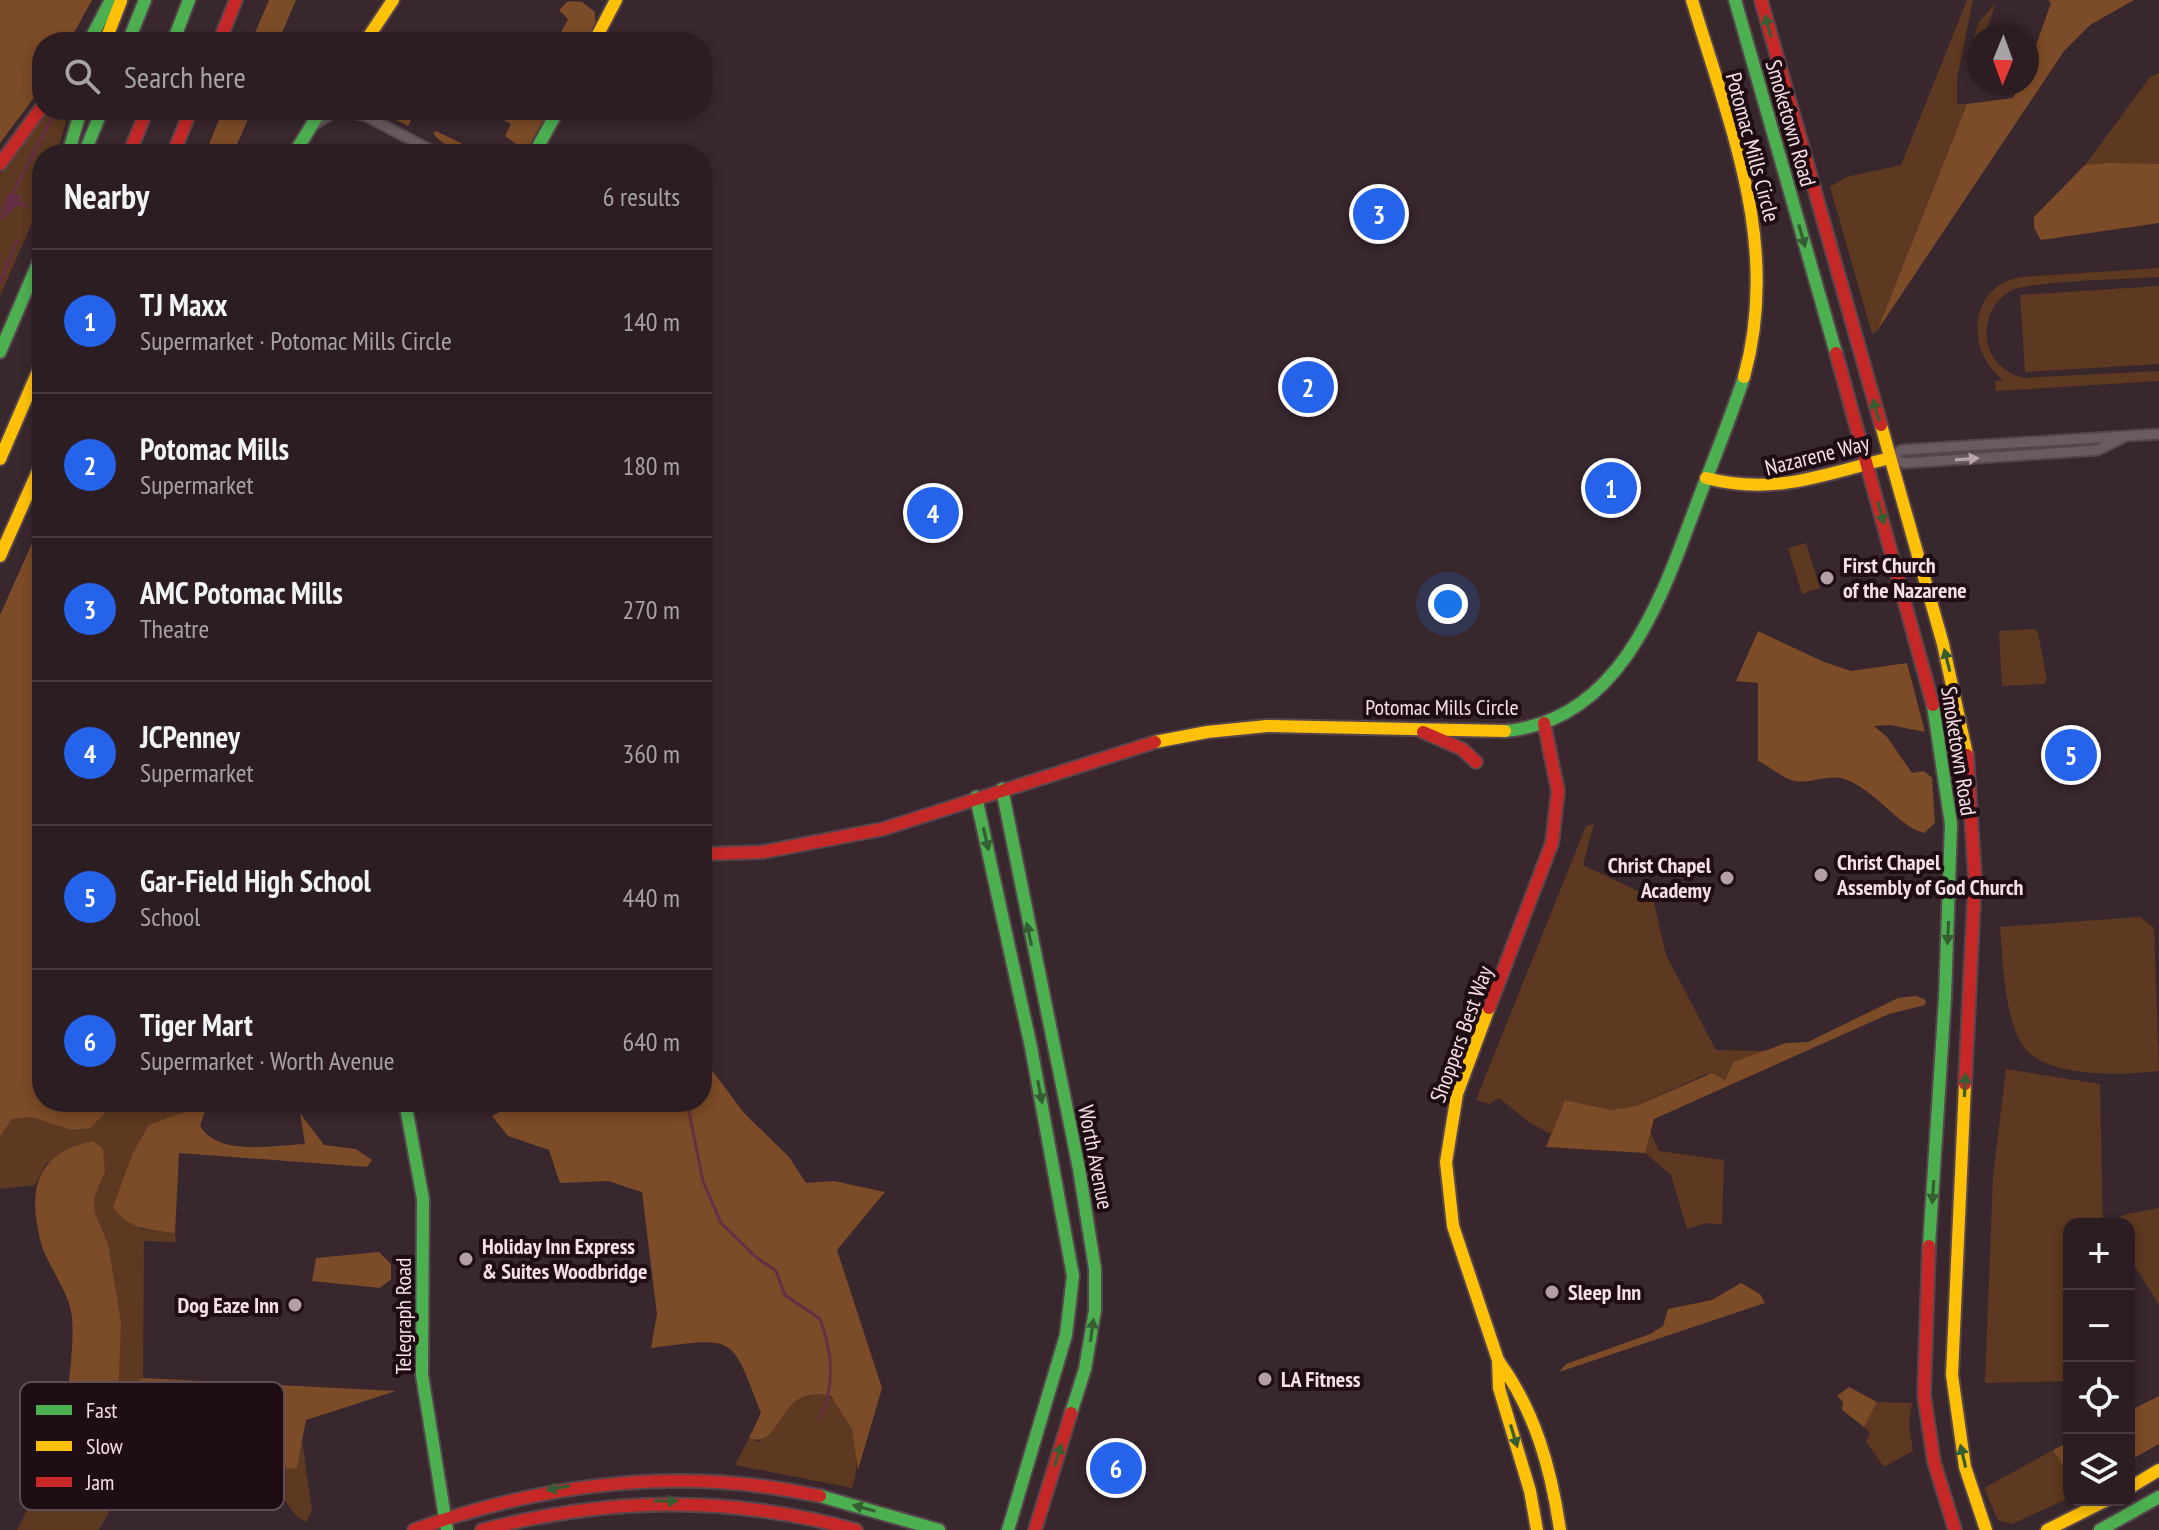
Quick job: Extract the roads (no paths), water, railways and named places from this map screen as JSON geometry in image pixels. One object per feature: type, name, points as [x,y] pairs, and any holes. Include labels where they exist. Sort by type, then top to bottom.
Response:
[{"type":"main road","points":[[94,32],[111,0]]},
{"type":"main road","points":[[109,32],[121,0]]},
{"type":"main road","points":[[132,32],[145,0]]},
{"type":"main road","points":[[177,32],[189,0]]},
{"type":"main road","points":[[223,32],[236,0]]},
{"type":"main road","points":[[372,32],[393,0]]},
{"type":"main road","points":[[599,32],[616,0]]},
{"type":"main road","name":"Potomac Mills Circle","points":[[712,854],[759,854],[835,842],[1153,742],[1200,732],[1270,725],[1487,731],[1544,723],[1593,692],[1627,655],[1678,554],[1746,378],[1757,325],[1759,269],[1753,218],[1692,0]]},
{"type":"main road","name":"Smoketown Road","points":[[1735,0],[1918,642],[1940,734],[1951,824],[1950,876],[1923,1376],[1934,1462],[1955,1530]]},
{"type":"main road","name":"Smoketown Road","points":[[1761,0],[1960,714],[1973,803],[1975,877],[1952,1375],[1958,1437],[1986,1530]]},
{"type":"main road","points":[[0,164],[32,120]]},
{"type":"main road","points":[[71,144],[78,120]]},
{"type":"main road","points":[[88,144],[98,120]]},
{"type":"main road","points":[[133,144],[143,120]]},
{"type":"main road","points":[[177,144],[187,120]]},
{"type":"main road","points":[[300,144],[314,120]]},
{"type":"main road","points":[[539,144],[553,120]]},
{"type":"main road","points":[[1780,161],[1804,155]]},
{"type":"main road","points":[[24,297],[32,271]]},
{"type":"main road","points":[[0,352],[32,278]]},
{"type":"main road","points":[[0,459],[32,385]]},
{"type":"main road","name":"Nazarene Way","points":[[1706,478],[1747,489],[1779,488],[1866,462],[1890,458]]},
{"type":"main road","points":[[0,556],[32,484]]},
{"type":"main road","name":"Shoppers Best Way","points":[[1537,1530],[1529,1488],[1499,1388],[1498,1360],[1453,1226],[1447,1182],[1447,1136],[1462,1079],[1552,843],[1558,791],[1544,723]]},
{"type":"main road","points":[[1417,729],[1462,749],[1476,762]]},
{"type":"main road","name":"Worth Avenue","points":[[1002,789],[1079,1169],[1095,1269],[1095,1310],[1085,1369],[1035,1530]]},
{"type":"main road","name":"Worth Avenue","points":[[976,797],[1031,1047],[1073,1276],[1066,1335],[1008,1530]]},
{"type":"main road","points":[[1950,876],[1975,877]]},
{"type":"main road","name":"Telegraph Road","points":[[407,1112],[423,1199],[421,1358],[445,1524]]},
{"type":"main road","name":"Shoppers Best Way","points":[[1498,1360],[1514,1380],[1537,1436],[1560,1530]]},
{"type":"main road","points":[[2135,1484],[2159,1470]]},
{"type":"main road","points":[[414,1530],[445,1524],[558,1487],[623,1479],[681,1478],[806,1492],[939,1530]]},
{"type":"main road","points":[[2100,1530],[2159,1497]]},
{"type":"main road","points":[[482,1530],[577,1508],[670,1501],[756,1508],[856,1530]]},
{"type":"main road","points":[[2047,1530],[2095,1506]]},
{"type":"street","points":[[309,128],[322,120]]},
{"type":"street","points":[[376,120],[420,144]]},
{"type":"street","points":[[1890,458],[1902,450],[2159,434]]},
{"type":"waterway","points":[[38,144],[51,120]]},
{"type":"waterway","points":[[13,193],[32,156]]},
{"type":"waterway","points":[[20,203],[28,207]]},
{"type":"waterway","points":[[0,283],[17,241]]},
{"type":"waterway","points":[[689,1112],[703,1181],[721,1223],[756,1257],[776,1271],[785,1295],[820,1319],[830,1357],[828,1394],[820,1419]]},
{"type":"place","name":"AMC Potomac Mills","points":[[1379,214]]},
{"type":"place","name":"Potomac Mills","points":[[1308,387]]},
{"type":"place","name":"TJ Maxx","points":[[1611,488]]},
{"type":"place","name":"JCPenney","points":[[933,513]]},
{"type":"place","name":"First Church of the Nazarene","points":[[1827,578]]},
{"type":"place","name":"Gar-Field High School","points":[[2071,755]]},
{"type":"place","name":"Christ Chapel Assembly of God Church","points":[[1821,875]]},
{"type":"place","name":"Christ Chapel Academy","points":[[1727,878]]},
{"type":"place","name":"Holiday Inn Express & Suites Woodbridge","points":[[466,1259]]},
{"type":"place","name":"Sleep Inn","points":[[1552,1292]]},
{"type":"place","name":"Dog Eaze Inn","points":[[295,1305]]},
{"type":"place","name":"LA Fitness","points":[[1265,1379]]},
{"type":"place","name":"Tiger Mart","points":[[1116,1468]]}]
